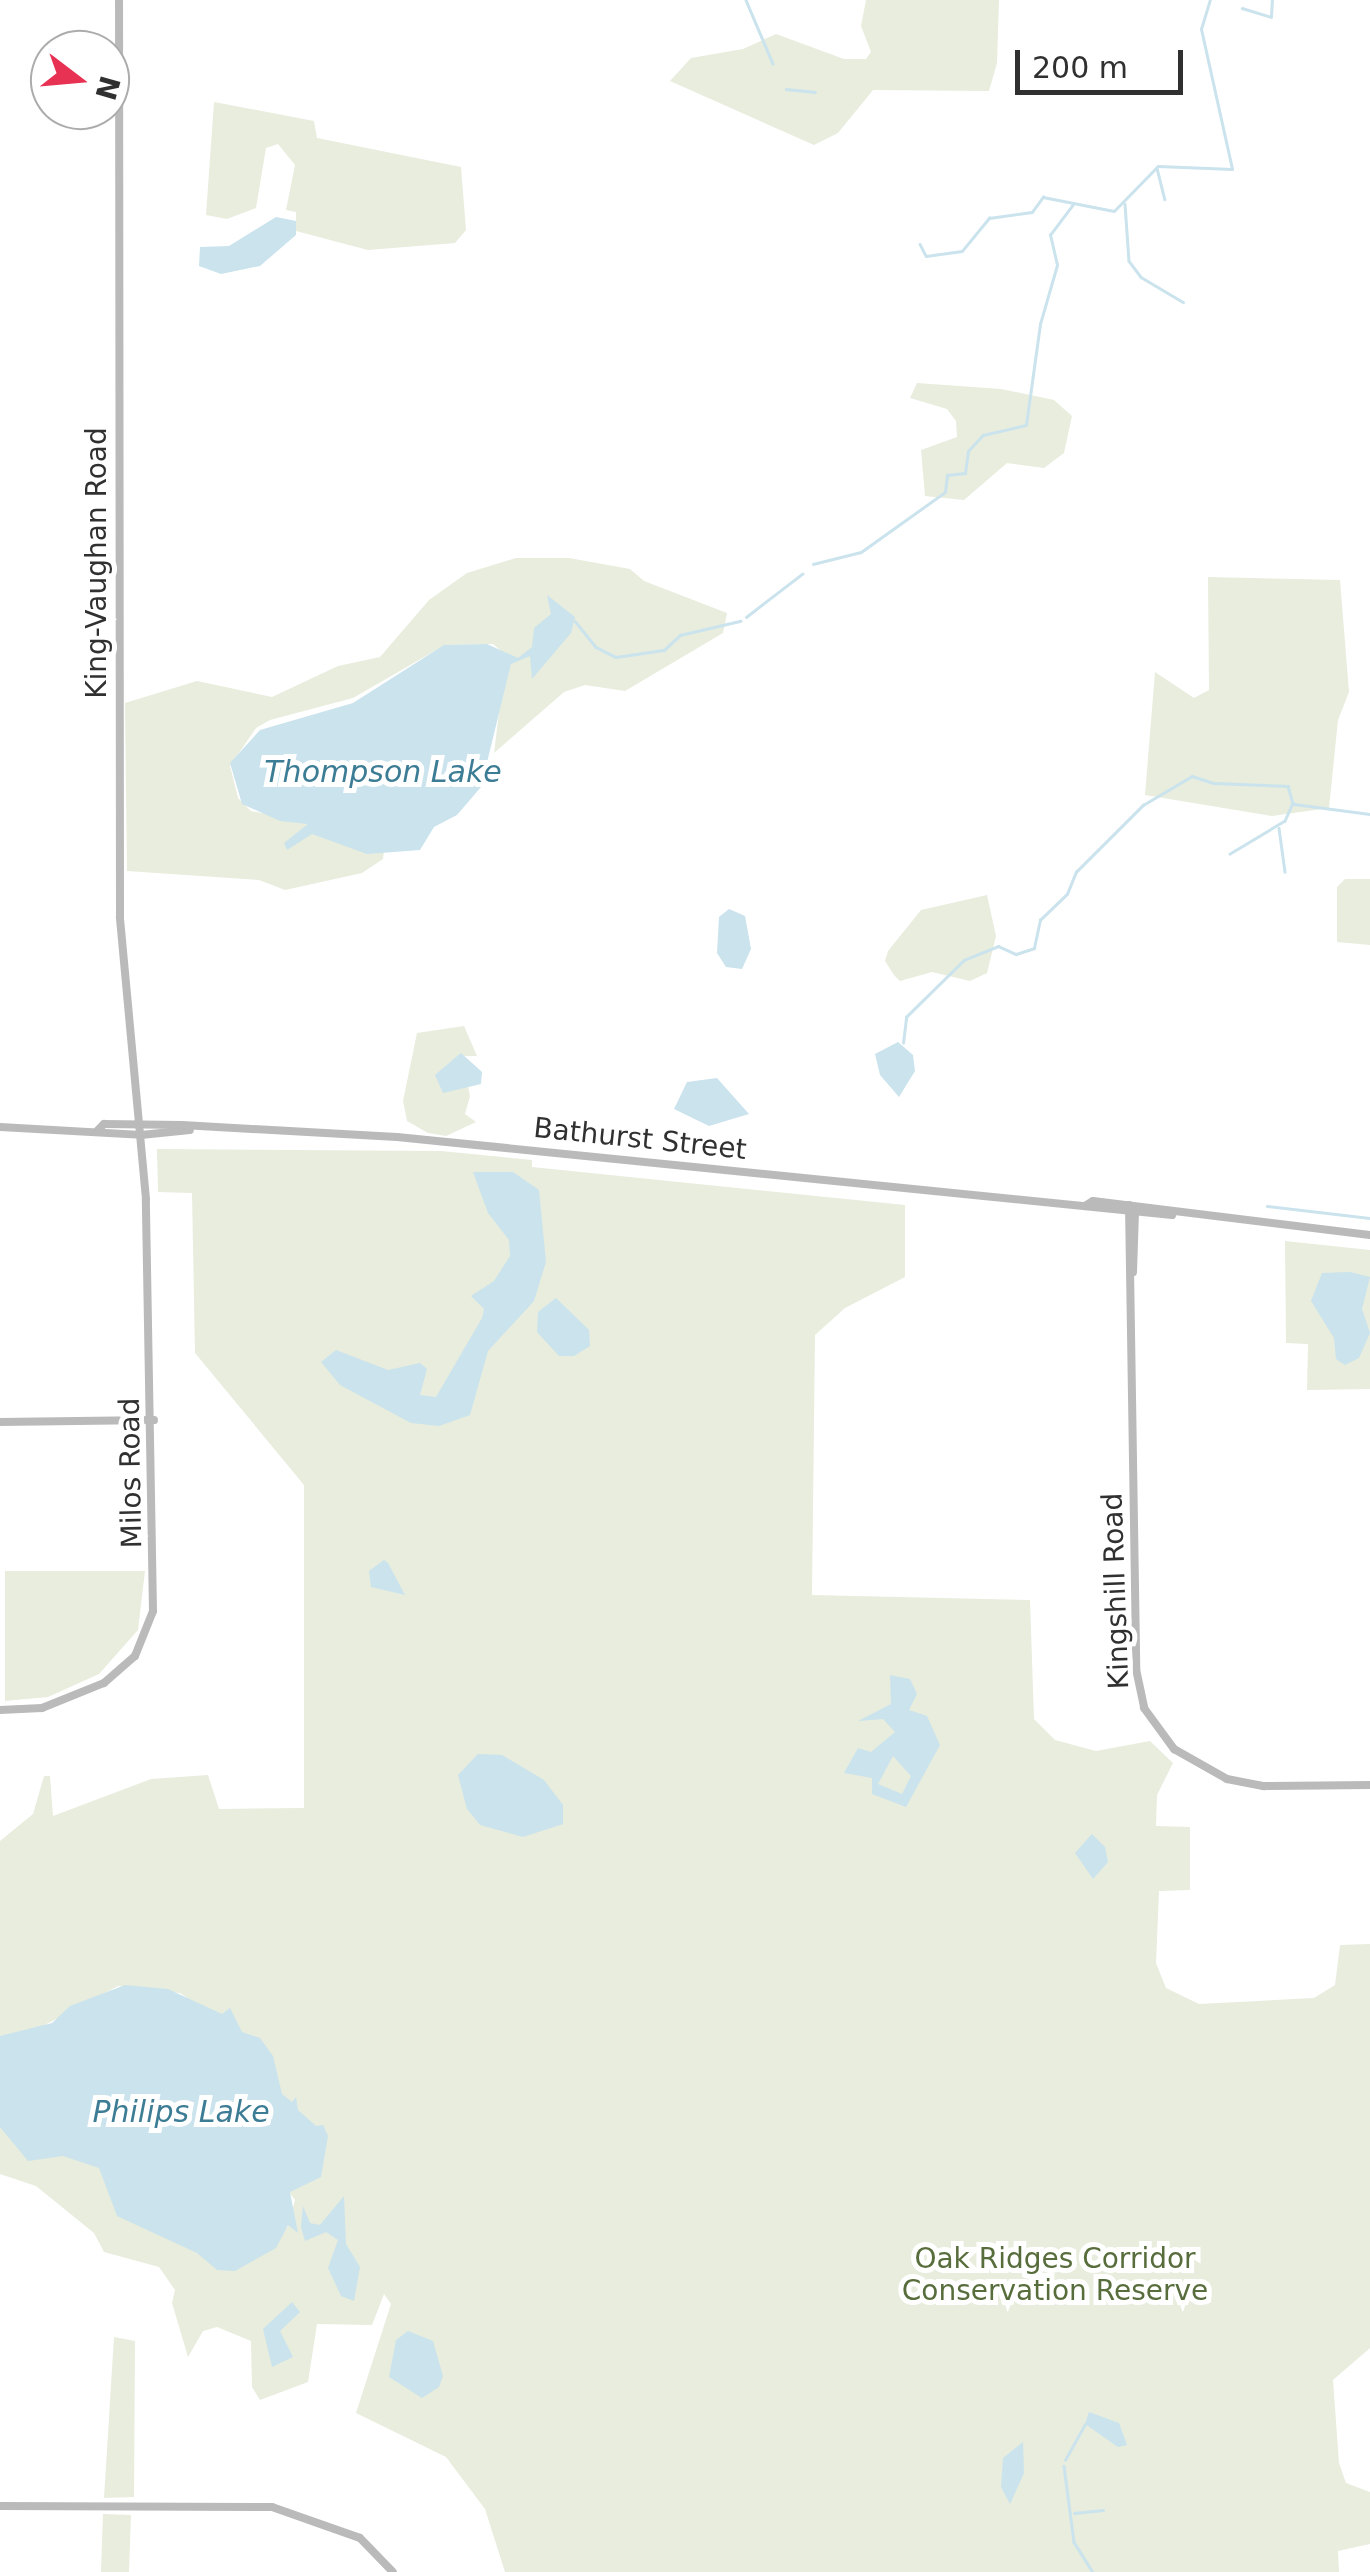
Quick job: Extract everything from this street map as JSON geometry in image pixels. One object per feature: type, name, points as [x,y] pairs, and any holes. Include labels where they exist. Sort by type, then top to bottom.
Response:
[{"type":"street","name":"King-Vaughan Road","points":[[119,0],[120,917],[141,1135]]},
{"type":"street","name":"Bathurst Street","points":[[96,1130],[104,1124],[141,1124],[190,1130],[396,1137],[1370,1234]]},
{"type":"street","name":"Bathurst Street","points":[[0,1128],[141,1135],[190,1130]]},
{"type":"street","name":"Milos Road","points":[[0,1710],[42,1708],[104,1683],[144,1641],[153,1611],[154,1420],[141,1135]]},
{"type":"street","name":"Kingshill Road","points":[[1132,1210],[1136,1669],[1149,1718],[1181,1754],[1237,1782],[1370,1785]]},
{"type":"street","points":[[0,1422],[154,1420]]},
{"type":"street","points":[[0,2506],[272,2507],[360,2538],[393,2572]]},
{"type":"green space","points":[[866,0],[999,0],[997,63],[989,91],[873,90],[838,133],[814,145],[670,81],[691,58],[743,49],[776,34],[844,59],[866,59],[871,52],[861,26]]},
{"type":"green space","points":[[214,102],[314,121],[317,138],[461,167],[466,230],[455,243],[368,250],[296,231],[296,212],[286,210],[295,165],[278,144],[266,148],[256,208],[227,219],[206,215]]},
{"type":"green space","points":[[917,383],[1001,389],[1054,400],[1072,416],[1064,453],[1044,468],[1007,463],[964,500],[925,496],[921,450],[957,437],[956,421],[947,409],[910,398]]},
{"type":"green space","points":[[516,558],[569,558],[630,569],[644,581],[727,613],[723,633],[625,691],[585,685],[564,692],[494,753],[506,655],[493,644],[445,645],[353,698],[270,720],[256,728],[230,766],[238,798],[251,811],[306,822],[318,834],[340,836],[367,853],[384,851],[383,859],[362,873],[285,890],[259,880],[127,871],[125,703],[197,681],[272,697],[338,666],[380,657],[429,600],[467,573]]},
{"type":"green space","points":[[1208,577],[1340,580],[1349,692],[1338,720],[1329,808],[1272,816],[1145,795],[1155,672],[1194,698],[1209,690]]},
{"type":"green space","points":[[1345,879],[1370,879],[1370,945],[1337,942],[1337,887]]},
{"type":"green space","points":[[987,895],[996,936],[987,973],[970,981],[932,972],[900,981],[894,975],[885,961],[888,951],[921,910]]},
{"type":"green space","points":[[464,1026],[477,1056],[462,1056],[470,1096],[465,1114],[476,1122],[446,1136],[428,1133],[407,1121],[403,1101],[417,1033]]},
{"type":"green space","name":"Oak Ridges Corridor Conservation Reserve","points":[[157,1149],[441,1151],[532,1160],[532,1167],[905,1205],[905,1277],[845,1308],[815,1335],[812,1595],[1030,1600],[1034,1719],[1055,1740],[1096,1751],[1150,1741],[1173,1763],[1157,1795],[1156,1826],[1190,1827],[1190,1890],[1159,1891],[1156,1963],[1166,1988],[1199,2004],[1314,1998],[1335,1985],[1340,1945],[1370,1944],[1370,2348],[1333,2380],[1339,2463],[1346,2483],[1370,2492],[1370,2544],[1338,2551],[1339,2572],[505,2572],[485,2509],[446,2457],[356,2413],[391,2304],[384,2294],[372,2325],[317,2324],[308,2382],[260,2400],[252,2387],[251,2341],[217,2327],[203,2331],[188,2357],[172,2303],[175,2290],[159,2267],[104,2252],[94,2233],[36,2186],[0,2174],[0,2119],[273,2243],[288,2226],[295,2200],[288,2191],[287,2104],[216,2018],[180,1993],[118,1986],[41,2027],[0,2039],[0,1841],[33,1814],[44,1776],[50,1776],[53,1816],[151,1779],[208,1775],[219,1809],[304,1808],[304,1485],[195,1353],[192,1193],[158,1192]]},
{"type":"green space","points":[[1285,1241],[1370,1250],[1370,1389],[1307,1390],[1308,1344],[1286,1343]]},
{"type":"green space","points":[[5,1571],[145,1571],[138,1630],[99,1674],[48,1697],[5,1701]]},
{"type":"green space","points":[[114,2337],[135,2341],[134,2497],[104,2498]]},
{"type":"green space","points":[[103,2514],[131,2515],[129,2572],[101,2572]]},
{"type":"water","points":[[276,217],[296,221],[296,235],[260,266],[221,274],[199,266],[200,247],[229,246]]},
{"type":"water","name":"Thompson Lake","points":[[547,595],[575,617],[571,633],[532,679],[530,656],[511,664],[481,787],[457,815],[434,827],[420,850],[367,854],[312,834],[287,850],[284,843],[308,824],[280,821],[242,804],[230,763],[260,730],[353,703],[444,645],[487,644],[518,658],[532,647],[534,628],[551,614]]},
{"type":"water","points":[[729,909],[745,916],[751,949],[742,969],[726,967],[717,953],[719,917]]},
{"type":"water","points":[[898,1042],[913,1055],[915,1071],[899,1097],[880,1075],[875,1054]]},
{"type":"water","points":[[461,1053],[482,1072],[481,1084],[443,1093],[435,1075]]},
{"type":"water","points":[[717,1078],[749,1114],[709,1126],[674,1109],[687,1082]]},
{"type":"water","points":[[473,1172],[513,1172],[539,1190],[546,1262],[534,1301],[488,1351],[470,1415],[439,1426],[411,1423],[340,1385],[321,1362],[336,1350],[388,1370],[420,1363],[427,1369],[420,1395],[436,1397],[482,1318],[484,1309],[471,1296],[494,1281],[510,1256],[509,1240],[488,1213]]},
{"type":"water","points":[[1350,1272],[1370,1277],[1362,1309],[1370,1333],[1359,1358],[1345,1365],[1336,1359],[1334,1338],[1311,1301],[1322,1273]]},
{"type":"water","points":[[556,1298],[589,1330],[590,1346],[574,1356],[559,1356],[537,1332],[538,1312]]},
{"type":"water","points":[[384,1560],[405,1595],[371,1587],[369,1571]]},
{"type":"water","points":[[890,1675],[910,1679],[917,1694],[909,1710],[927,1716],[940,1745],[906,1807],[872,1794],[872,1778],[844,1773],[858,1748],[871,1752],[895,1732],[883,1719],[858,1721],[891,1704]],"holes":[[[893,1756],[911,1776],[902,1794],[878,1784]]]},
{"type":"water","points":[[478,1754],[502,1755],[544,1780],[563,1805],[563,1824],[523,1837],[480,1825],[467,1809],[458,1775]]},
{"type":"water","points":[[1092,1834],[1105,1847],[1108,1862],[1093,1879],[1075,1853]]},
{"type":"water","name":"Philips Lake","points":[[125,1985],[168,1989],[222,2014],[230,2008],[242,2032],[260,2038],[273,2056],[282,2094],[292,2102],[296,2097],[298,2110],[316,2126],[323,2125],[328,2136],[321,2177],[290,2192],[298,2233],[288,2225],[276,2248],[235,2271],[217,2270],[197,2253],[117,2216],[99,2168],[63,2156],[28,2161],[0,2127],[0,2036],[52,2023],[70,2006]]},
{"type":"water","points":[[344,2196],[346,2244],[360,2267],[354,2301],[341,2296],[328,2268],[338,2240],[326,2232],[305,2241],[301,2227],[303,2206],[310,2223],[320,2225]]},
{"type":"water","points":[[292,2302],[300,2312],[280,2331],[293,2357],[272,2367],[263,2329]]},
{"type":"water","points":[[408,2331],[433,2341],[443,2376],[439,2387],[422,2398],[389,2377],[396,2340]]},
{"type":"water","points":[[1089,2412],[1119,2423],[1127,2445],[1118,2447],[1085,2424]]},
{"type":"water","points":[[1023,2442],[1024,2473],[1010,2504],[1001,2487],[1003,2458]]},
{"type":"waterway","points":[[746,0],[773,64]]},
{"type":"waterway","points":[[1158,166],[1232,169],[1201,29],[1210,0]]},
{"type":"waterway","points":[[1242,8],[1271,17],[1272,0]]},
{"type":"waterway","points":[[786,89],[815,92]]},
{"type":"waterway","points":[[920,244],[926,256],[962,251],[989,218],[1032,212],[1043,197],[1114,211],[1157,167]]},
{"type":"waterway","points":[[1157,168],[1165,199]]},
{"type":"waterway","points":[[1125,204],[1129,261],[1141,277],[1183,302]]},
{"type":"waterway","points":[[813,564],[861,552],[945,492],[947,475],[965,473],[968,451],[983,435],[1026,425],[1040,324],[1057,265],[1050,235],[1073,205]]},
{"type":"waterway","points":[[746,617],[802,574]]},
{"type":"waterway","points":[[575,621],[596,647],[616,657],[664,650],[680,635],[740,621]]},
{"type":"waterway","points":[[903,1043],[906,1017],[964,960],[998,946],[1016,954],[1034,948],[1040,920],[1067,894],[1076,872],[1143,805],[1192,776],[1214,783],[1288,786],[1293,803],[1285,821],[1230,854]]},
{"type":"waterway","points":[[1294,804],[1370,814]]},
{"type":"waterway","points":[[1279,828],[1285,872]]},
{"type":"waterway","points":[[1267,1206],[1370,1218]]},
{"type":"waterway","points":[[1065,2460],[1085,2424]]},
{"type":"waterway","points":[[1064,2466],[1074,2542],[1093,2572]]},
{"type":"waterway","points":[[1074,2513],[1103,2510]]}]
